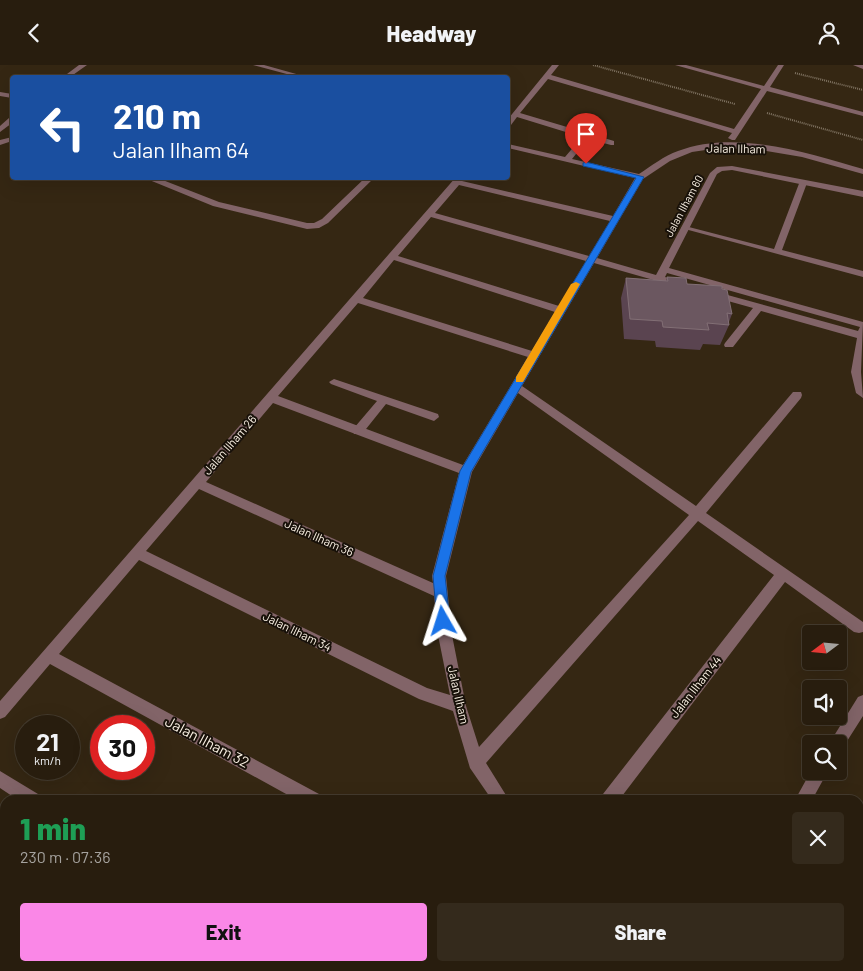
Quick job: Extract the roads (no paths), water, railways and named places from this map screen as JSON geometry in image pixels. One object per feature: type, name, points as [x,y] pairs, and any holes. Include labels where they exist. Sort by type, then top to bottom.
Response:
[{"type":"street","points":[[69,75],[84,65]]},
{"type":"street","points":[[256,65],[296,75]]},
{"type":"street","points":[[510,120],[556,65]]},
{"type":"street","points":[[678,65],[863,114]]},
{"type":"street","points":[[856,65],[863,67]]},
{"type":"street","points":[[732,146],[732,136],[780,67]]},
{"type":"street","points":[[546,76],[736,132]]},
{"type":"street","points":[[515,114],[611,143]]},
{"type":"street","points":[[567,160],[587,135]]},
{"type":"street","points":[[510,146],[640,177]]},
{"type":"street","name":"Jalan Ilham","points":[[498,795],[476,762],[458,706],[445,635],[439,576],[466,471],[533,355],[640,177],[667,159],[696,148],[732,146],[780,150],[817,158],[863,172]]},
{"type":"street","name":"Jalan Ilham 60","points":[[661,274],[714,173],[720,169],[732,168],[863,195]]},
{"type":"street","points":[[154,180],[216,203],[307,226],[316,226],[325,221],[368,180]]},
{"type":"street","points":[[459,180],[614,219]]},
{"type":"street","name":"Jalan Ilham 26","points":[[0,712],[459,180]]},
{"type":"street","points":[[429,215],[590,259],[661,274],[863,325]]},
{"type":"street","points":[[393,257],[561,310]]},
{"type":"street","points":[[661,274],[699,290],[862,333],[856,372],[863,395]]},
{"type":"street","points":[[356,299],[533,355]]},
{"type":"street","points":[[728,345],[758,307]]},
{"type":"street","points":[[515,387],[859,627]]},
{"type":"street","points":[[476,762],[697,514],[797,395]]},
{"type":"street","points":[[271,398],[466,471]]},
{"type":"street","name":"Jalan Ilham 36","points":[[197,483],[440,592]]},
{"type":"street","name":"Jalan Ilham 34","points":[[137,553],[424,694],[458,706]]},
{"type":"street","name":"Jalan Ilham 44","points":[[613,795],[783,574]]},
{"type":"street","name":"Jalan Ilham 32","points":[[49,656],[304,795]]},
{"type":"street","points":[[843,735],[863,702]]},
{"type":"street","points":[[0,779],[24,795]]},
{"type":"street","points":[[805,795],[814,780]]},
{"type":"lane","points":[[777,252],[803,183]]},
{"type":"lane","points":[[685,228],[863,274]]},
{"type":"lane","points":[[334,383],[434,417]]},
{"type":"lane","points":[[358,431],[383,401]]}]
